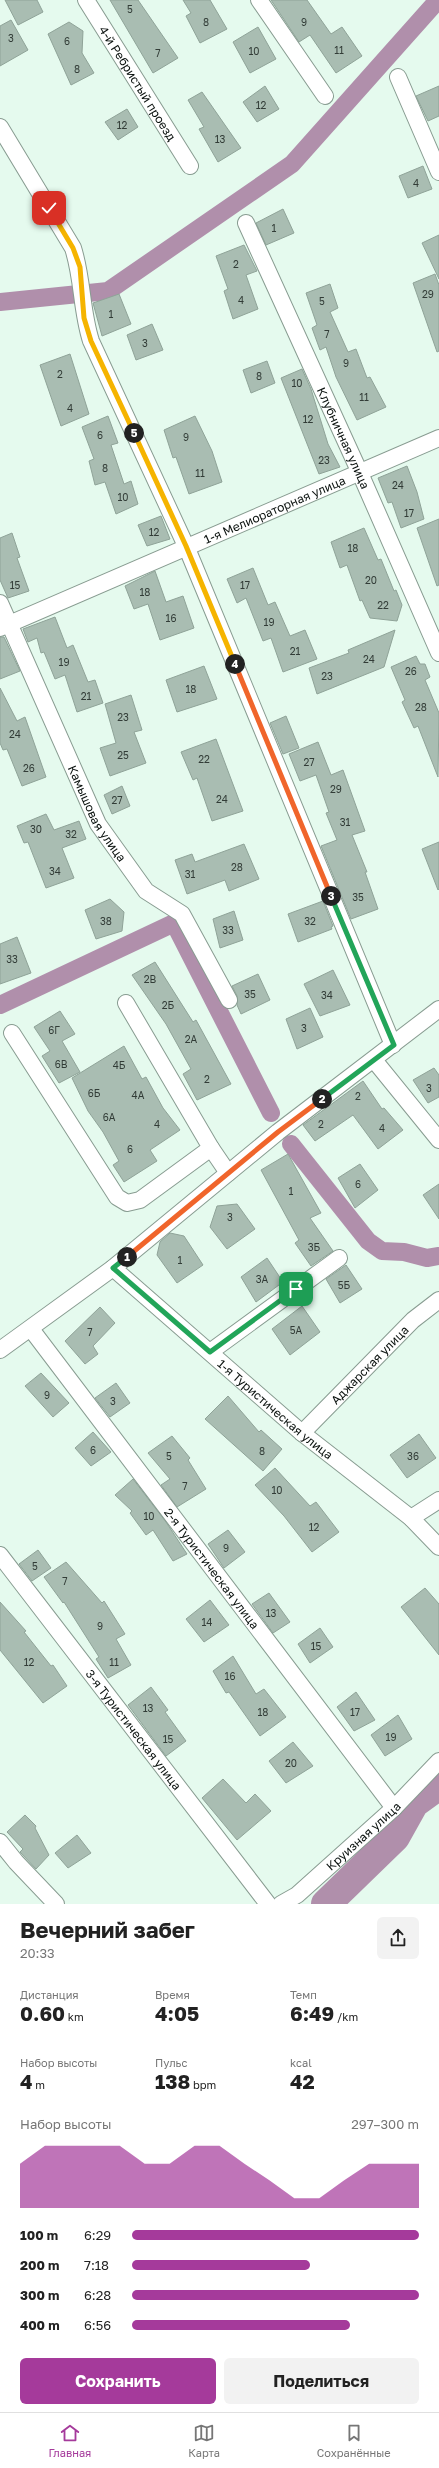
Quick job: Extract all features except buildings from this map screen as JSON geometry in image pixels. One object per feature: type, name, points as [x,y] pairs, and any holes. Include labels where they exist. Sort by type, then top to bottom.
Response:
[{"type":"street","name":"4-й Ребристый проезд","points":[[86,0],[190,166]]},
{"type":"street","points":[[259,0],[325,96]]},
{"type":"street","points":[[398,77],[439,172]]},
{"type":"street","points":[[0,127],[73,248],[80,267],[84,318],[91,341],[186,546],[394,1045]]},
{"type":"street","name":"Клубничная улица","points":[[246,223],[360,473],[439,653]]},
{"type":"street","name":"1-я Мелиораторная улица","points":[[4,626],[186,546],[439,438]]},
{"type":"street","name":"Камышовая улица","points":[[0,603],[4,626],[98,824],[146,891],[182,914],[229,1000]]},
{"type":"street","points":[[126,1003],[228,1173]]},
{"type":"street","points":[[0,1350],[113,1268],[278,1132],[394,1045],[439,1009]]},
{"type":"street","points":[[12,1033],[117,1197],[126,1203],[140,1200],[212,1148]]},
{"type":"street","points":[[374,1060],[439,1140]]},
{"type":"street","points":[[210,1352],[339,1258]]},
{"type":"street","name":"1-я Туристическая улица","points":[[113,1268],[302,1433],[411,1518],[439,1547]]},
{"type":"street","name":"Аджарская улица","points":[[302,1433],[413,1320],[439,1300]]},
{"type":"street","name":"2-я Туристическая улица","points":[[30,1329],[394,1808]]},
{"type":"street","points":[[411,1518],[439,1500]]},
{"type":"street","name":"3-я Туристическая улица","points":[[0,1555],[268,1904]]},
{"type":"street","name":"Круизная улица","points":[[281,1904],[297,1895],[394,1808],[439,1761]]},
{"type":"street","points":[[0,1842],[16,1862],[56,1904]]},
{"type":"waterway","points":[[0,302],[108,291],[292,164],[438,0]]},
{"type":"waterway","points":[[0,1005],[174,923],[271,1113]]},
{"type":"waterway","points":[[291,1144],[368,1241],[382,1251],[404,1252],[427,1258],[439,1256]]},
{"type":"waterway","points":[[326,1904],[395,1837],[414,1803],[439,1785]]},
{"type":"route","points":[[49,208],[73,248],[80,267],[84,318],[91,341],[186,546],[394,1045],[278,1132],[113,1268],[210,1352],[296,1289]]}]
